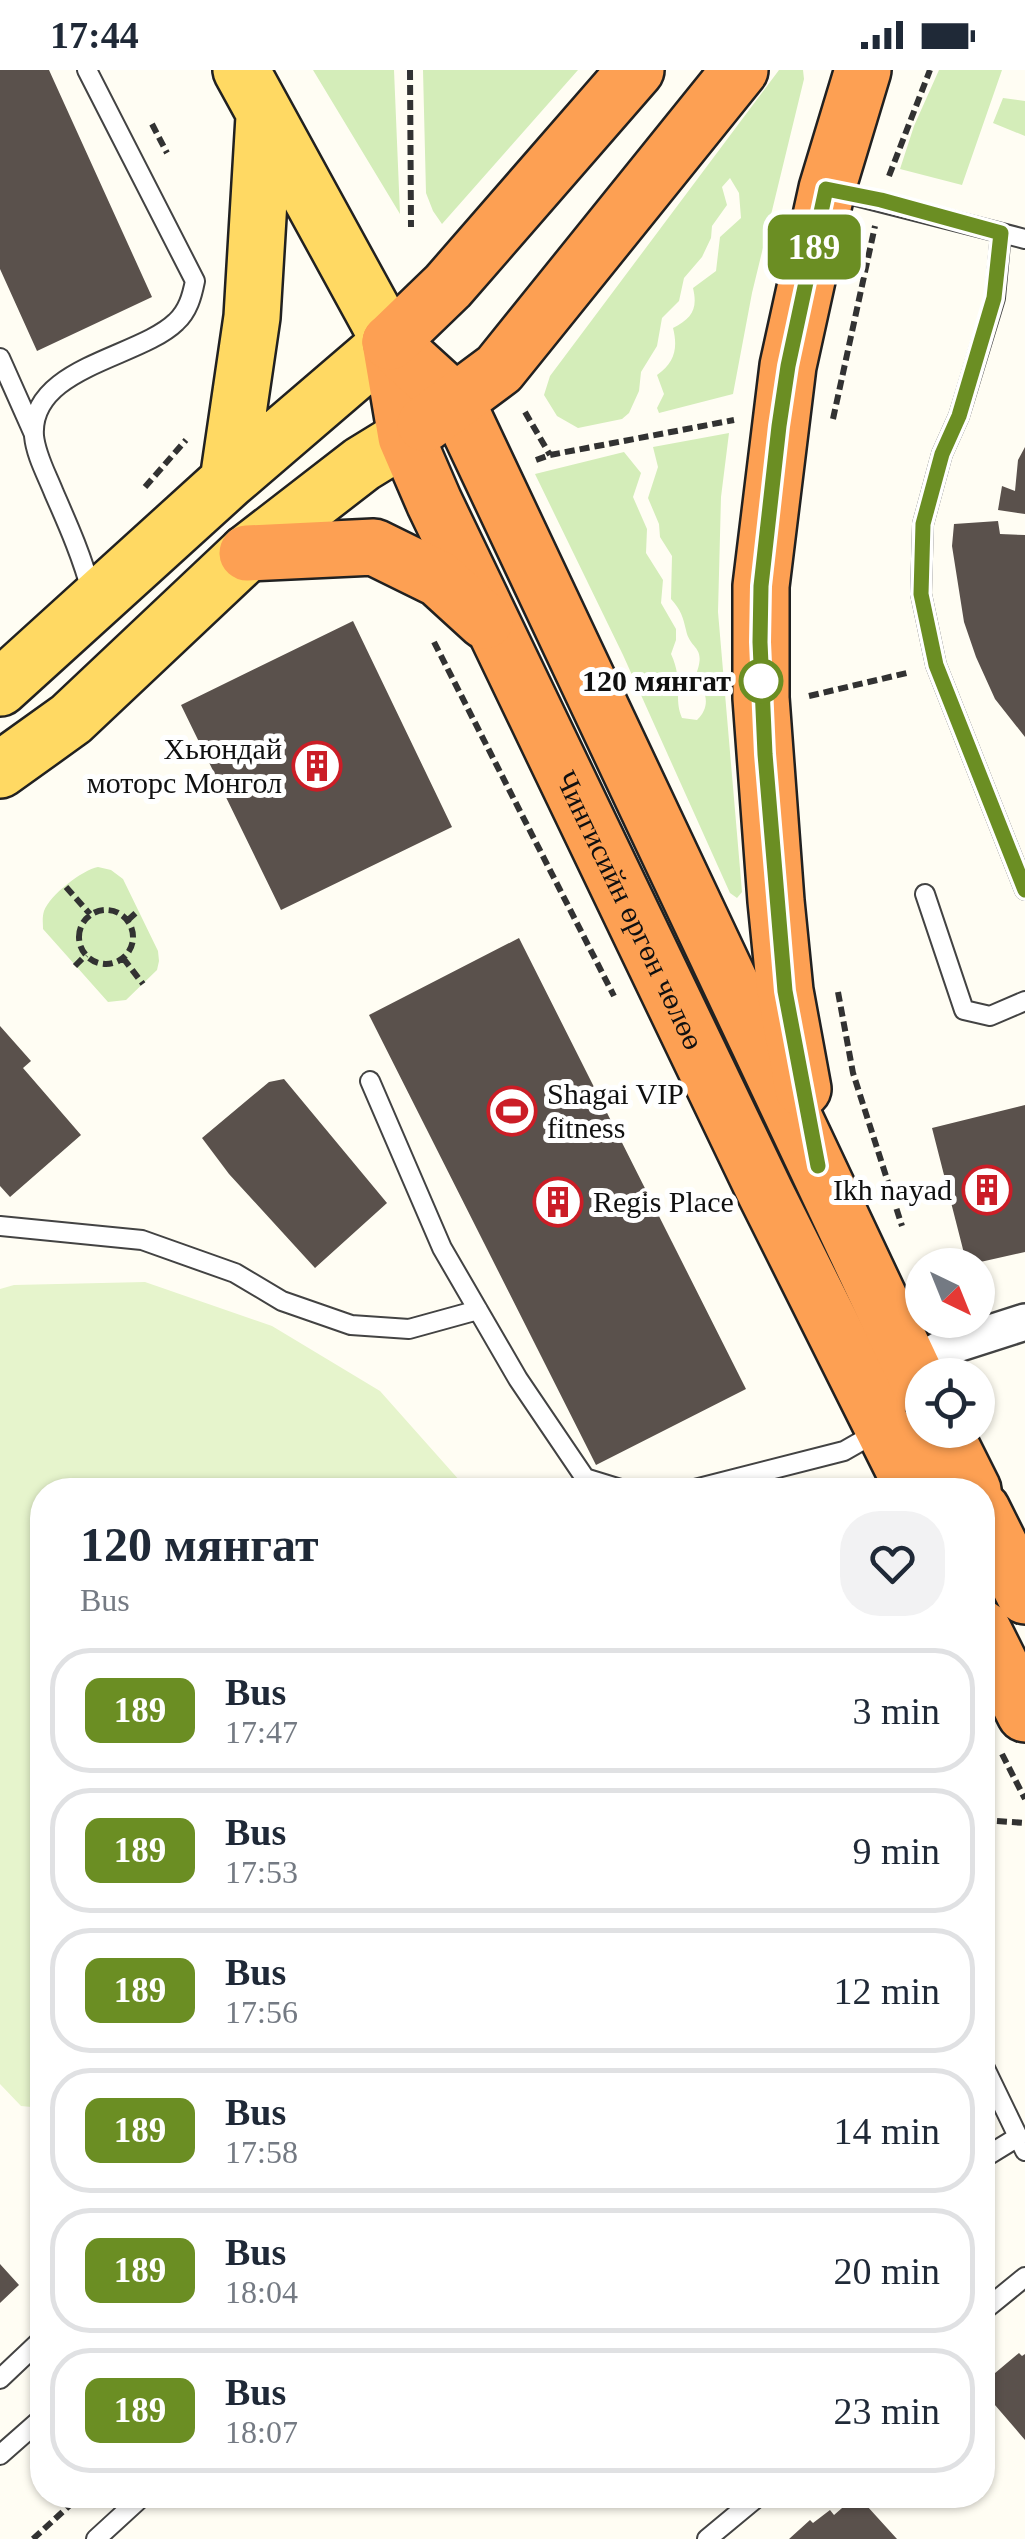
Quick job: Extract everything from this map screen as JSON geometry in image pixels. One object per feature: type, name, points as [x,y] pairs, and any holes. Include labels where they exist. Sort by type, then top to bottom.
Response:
[{"type":"highway","points":[[457,403],[390,342],[448,286],[636,70]]},
{"type":"highway","points":[[406,437],[499,369],[740,70]]},
{"type":"highway","points":[[818,1166],[785,991],[765,754],[761,586],[788,366],[826,189],[863,70]]},
{"type":"highway","name":"Чингисийн өргөн чөлөө","points":[[390,342],[406,437],[434,502],[766,1194],[908,1478]]},
{"type":"highway","name":"Чингисийн өргөн чөлөө","points":[[457,403],[908,1358]]},
{"type":"highway","points":[[247,553],[374,547],[439,579],[500,634]]},
{"type":"highway","points":[[952,1448],[967,1478]]},
{"type":"highway","points":[[995,1536],[1025,1596]]},
{"type":"highway","points":[[995,1654],[1025,1714]]},
{"type":"main road","points":[[0,688],[228,481],[390,342],[252,93]]},
{"type":"main road","points":[[228,481],[252,317],[252,93]]},
{"type":"main road","points":[[0,770],[71,719],[247,553],[362,464],[406,437]]},
{"type":"street","points":[[933,1358],[941,1349],[1025,1322]]},
{"type":"lane","points":[[33,432],[39,408],[54,388],[178,321],[192,300],[195,281],[86,70]]},
{"type":"lane","points":[[826,189],[1025,239]]},
{"type":"lane","points":[[1001,233],[994,298],[923,524],[921,594],[936,665],[1025,890]]},
{"type":"lane","points":[[0,358],[33,432],[37,452],[82,559],[95,604]]},
{"type":"lane","points":[[925,894],[964,1010],[990,1016],[1025,1001]]},
{"type":"lane","points":[[370,1081],[442,1248],[518,1379],[584,1478]]},
{"type":"lane","points":[[0,1226],[142,1240],[235,1272],[282,1301],[351,1325],[409,1330],[478,1310]]},
{"type":"lane","points":[[739,1478],[844,1451],[883,1429]]},
{"type":"lane","points":[[995,2089],[1022,2144],[995,2153]]},
{"type":"lane","points":[[995,2301],[1025,2276]]},
{"type":"lane","points":[[0,2379],[30,2351]]},
{"type":"lane","points":[[0,2455],[30,2429]]},
{"type":"lane","points":[[96,2539],[130,2508]]},
{"type":"lane","points":[[707,2539],[744,2508]]},
{"type":"path","points":[[410,70],[411,228]]},
{"type":"path","points":[[830,432],[881,200],[904,130],[930,70]]},
{"type":"path","points":[[146,114],[169,157]]},
{"type":"path","points":[[525,412],[550,455]]},
{"type":"path","points":[[534,461],[740,419]]},
{"type":"path","points":[[134,500],[198,426]]},
{"type":"path","points":[[428,631],[618,1006]]},
{"type":"path","points":[[809,680],[809,696],[936,665]]},
{"type":"path","points":[[66,887],[90,914]]},
{"type":"path","points":[[114,910],[128,920],[133,944],[123,958],[108,964],[86,955],[80,938],[90,914],[114,910]]},
{"type":"path","points":[[128,920],[138,911]]},
{"type":"path","points":[[75,966],[86,955]]},
{"type":"path","points":[[123,958],[143,984]]},
{"type":"path","points":[[836,981],[854,1072],[905,1237]]},
{"type":"path","points":[[995,1821],[1025,1822]]},
{"type":"path","points":[[33,2539],[67,2508]]},
{"type":"green space","points":[[313,70],[394,70],[400,214]]},
{"type":"green space","points":[[423,70],[578,70],[442,224],[426,193]]},
{"type":"green space","points":[[779,70],[803,70],[804,79],[752,293],[733,394],[659,413],[657,408],[664,394],[657,375],[674,354],[673,328],[692,312],[693,288],[716,271],[720,237],[741,218],[739,193],[730,178],[722,187],[727,205],[712,226],[702,257],[684,278],[679,301],[662,318],[657,346],[641,372],[639,391],[629,413],[622,419],[578,428],[557,416],[544,395],[550,376]]},
{"type":"green space","points":[[939,70],[1002,70],[962,185],[900,169]]},
{"type":"green space","points":[[1003,98],[1025,101],[1025,136],[993,123]]},
{"type":"green space","points":[[729,433],[721,497],[718,612],[742,892],[737,898],[730,893],[623,655],[535,474],[624,452],[641,473],[633,497],[647,529],[646,553],[663,580],[661,603],[676,629],[671,654],[677,673],[679,711],[682,718],[697,720],[706,704],[705,693],[695,677],[699,654],[671,599],[672,556],[660,537],[648,498],[658,467],[653,447]]},
{"type":"green space","points":[[98,867],[123,879],[158,951],[157,970],[126,1000],[108,1002],[43,929],[44,911],[53,898],[75,878]]},
{"type":"green space","points":[[145,1282],[272,1326],[380,1391],[457,1478],[30,1478],[30,2107],[21,2106],[0,2084],[0,1289],[14,1285]]},
{"type":"building","points":[[0,70],[49,70],[152,297],[37,351],[0,269]]},
{"type":"building","points":[[1025,447],[1025,514],[998,510],[1002,486],[1015,491],[1018,460]]},
{"type":"building","points":[[998,521],[1000,534],[1025,535],[1025,737],[995,699],[976,657],[964,622],[952,546],[954,524]]},
{"type":"building","name":"Хьюндай моторс Монгол","points":[[353,621],[452,827],[281,910],[181,705]]},
{"type":"building","name":"Regis Place","points":[[519,938],[746,1389],[596,1465],[369,1015]]},
{"type":"building","points":[[0,1026],[31,1061],[23,1068],[81,1135],[10,1197],[0,1186]]},
{"type":"building","points":[[284,1079],[387,1203],[315,1268],[229,1174],[202,1138],[269,1082]]},
{"type":"building","name":"Ikh nayad","points":[[1025,1105],[1025,1252],[995,1259],[995,1248],[963,1248],[932,1128]]},
{"type":"building","points":[[0,2264],[19,2285],[0,2303]]},
{"type":"building","points":[[1019,2353],[1025,2354],[1025,2440],[995,2405],[995,2373]]},
{"type":"building","points":[[842,2508],[869,2508],[897,2539],[789,2539],[810,2520],[813,2523],[830,2510],[834,2515]]},
{"type":"bus line","name":"189","points":[[818,1166],[785,991],[765,754],[760,642],[761,586],[779,426],[826,189],[1001,233],[994,298],[923,524],[921,594],[936,665],[1025,890]]},
{"type":"place","name":"120 мянгат","points":[[761,681]]},
{"type":"place","name":"Хьюндай моторс Монгол","points":[[317,766]]},
{"type":"place","name":"Shagai VIP fitness","points":[[512,1111]]},
{"type":"place","name":"Ikh nayad","points":[[987,1190]]},
{"type":"place","name":"Regis Place","points":[[558,1202]]}]
